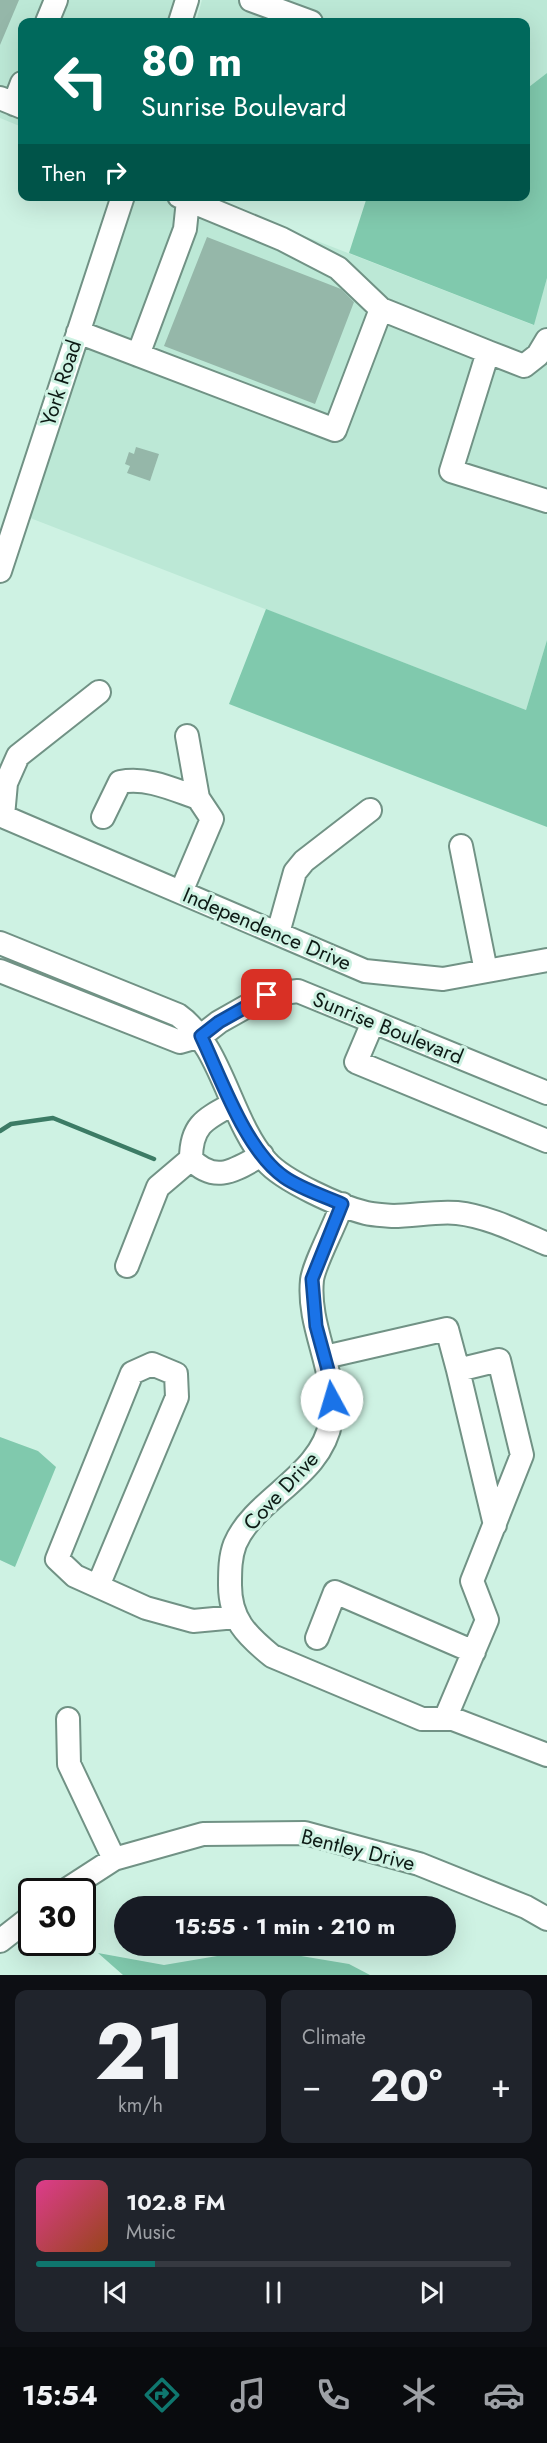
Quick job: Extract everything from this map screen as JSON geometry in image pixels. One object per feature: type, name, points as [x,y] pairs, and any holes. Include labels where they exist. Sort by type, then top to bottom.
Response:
[{"type":"street","points":[[49,18],[56,0]]},
{"type":"street","points":[[181,18],[187,0]]},
{"type":"street","points":[[251,0],[300,18]]},
{"type":"street","name":"York Road","points":[[0,570],[9,510],[78,332],[121,201]]},
{"type":"street","points":[[138,355],[185,229],[184,201]]},
{"type":"street","points":[[191,201],[282,239],[338,268],[381,309],[524,366],[538,355],[547,339]]},
{"type":"street","points":[[78,332],[335,430],[381,309]]},
{"type":"street","points":[[488,352],[451,471],[547,501]]},
{"type":"street","points":[[1,815],[6,783],[18,756],[99,692]]},
{"type":"street","points":[[181,892],[212,819],[198,798],[187,736]]},
{"type":"street","points":[[103,817],[120,782],[128,780],[136,779],[161,784],[198,798]]},
{"type":"street","points":[[278,933],[295,872],[304,861],[370,810]]},
{"type":"street","name":"Independence Drive","points":[[1,815],[365,971],[443,979],[547,960]]},
{"type":"street","points":[[460,846],[486,971]]},
{"type":"street","points":[[0,943],[178,1015],[201,1036],[246,1131],[262,1155],[285,1178],[367,1214],[394,1216],[457,1213],[499,1225],[547,1244]]},
{"type":"street","name":"Sunrise Boulevard","points":[[0,971],[180,1042],[201,1036],[219,1022],[267,995],[298,991],[547,1093]]},
{"type":"street","points":[[373,1022],[356,1062],[547,1141]]},
{"type":"street","points":[[233,1104],[202,1121],[191,1142],[191,1160],[199,1168],[215,1173],[230,1172],[262,1155]]},
{"type":"street","points":[[127,1266],[158,1187],[191,1160]]},
{"type":"street","name":"Cove Drive","points":[[342,1204],[312,1279],[316,1326],[325,1357],[332,1400],[331,1421],[322,1447],[303,1471],[249,1523],[236,1544],[231,1559],[230,1602],[236,1617],[251,1639],[272,1656],[422,1719],[453,1719],[547,1755]]},
{"type":"street","points":[[325,1357],[447,1329],[495,1525]]},
{"type":"street","points":[[445,1719],[487,1620],[472,1581],[522,1455],[499,1360],[458,1370]]},
{"type":"street","points":[[98,1586],[177,1397],[176,1374],[152,1364],[132,1373],[57,1559],[75,1576],[146,1608],[193,1621],[236,1617]]},
{"type":"street","points":[[317,1638],[335,1592],[474,1652]]},
{"type":"street","points":[[68,1719],[69,1764],[114,1859]]},
{"type":"street","name":"Bentley Drive","points":[[85,1878],[114,1859],[203,1834],[305,1833],[419,1864],[526,1907],[547,1918]]},
{"type":"street","points":[[0,1941],[18,1927]]},
{"type":"shaded area","points":[[0,0],[177,0],[170,18],[18,18],[18,125],[0,118]]},
{"type":"shaded area","points":[[202,0],[547,0],[547,73],[530,86],[530,18],[197,18]]},
{"type":"shaded area","points":[[547,73],[547,278],[534,325],[349,253],[366,201],[530,201],[530,86]]},
{"type":"shaded area","points":[[135,201],[214,201],[533,325],[547,278],[547,640],[526,710],[25,516]]},
{"type":"shaded area","points":[[266,609],[526,710],[547,640],[547,827],[229,704]]},
{"type":"shaded area","points":[[0,1437],[38,1451],[56,1467],[15,1567],[0,1560]]},
{"type":"shaded area","points":[[98,1953],[164,1965],[217,1956],[301,1956],[349,1964],[370,1975],[123,1975]]},
{"type":"building","points":[[0,0],[19,0],[0,45]]},
{"type":"building","points":[[207,237],[341,289],[354,302],[315,404],[164,346]]},
{"type":"building","points":[[136,447],[159,454],[150,481],[127,473],[130,466],[125,464],[129,452],[134,454]]},
{"type":"waterway","points":[[0,1131],[11,1124],[53,1118],[154,1159]]},
{"type":"route","points":[[267,995],[219,1022],[201,1036],[246,1131],[266,1162],[285,1178],[342,1204],[335,1227],[312,1279],[316,1326],[328,1370],[332,1400]]}]
